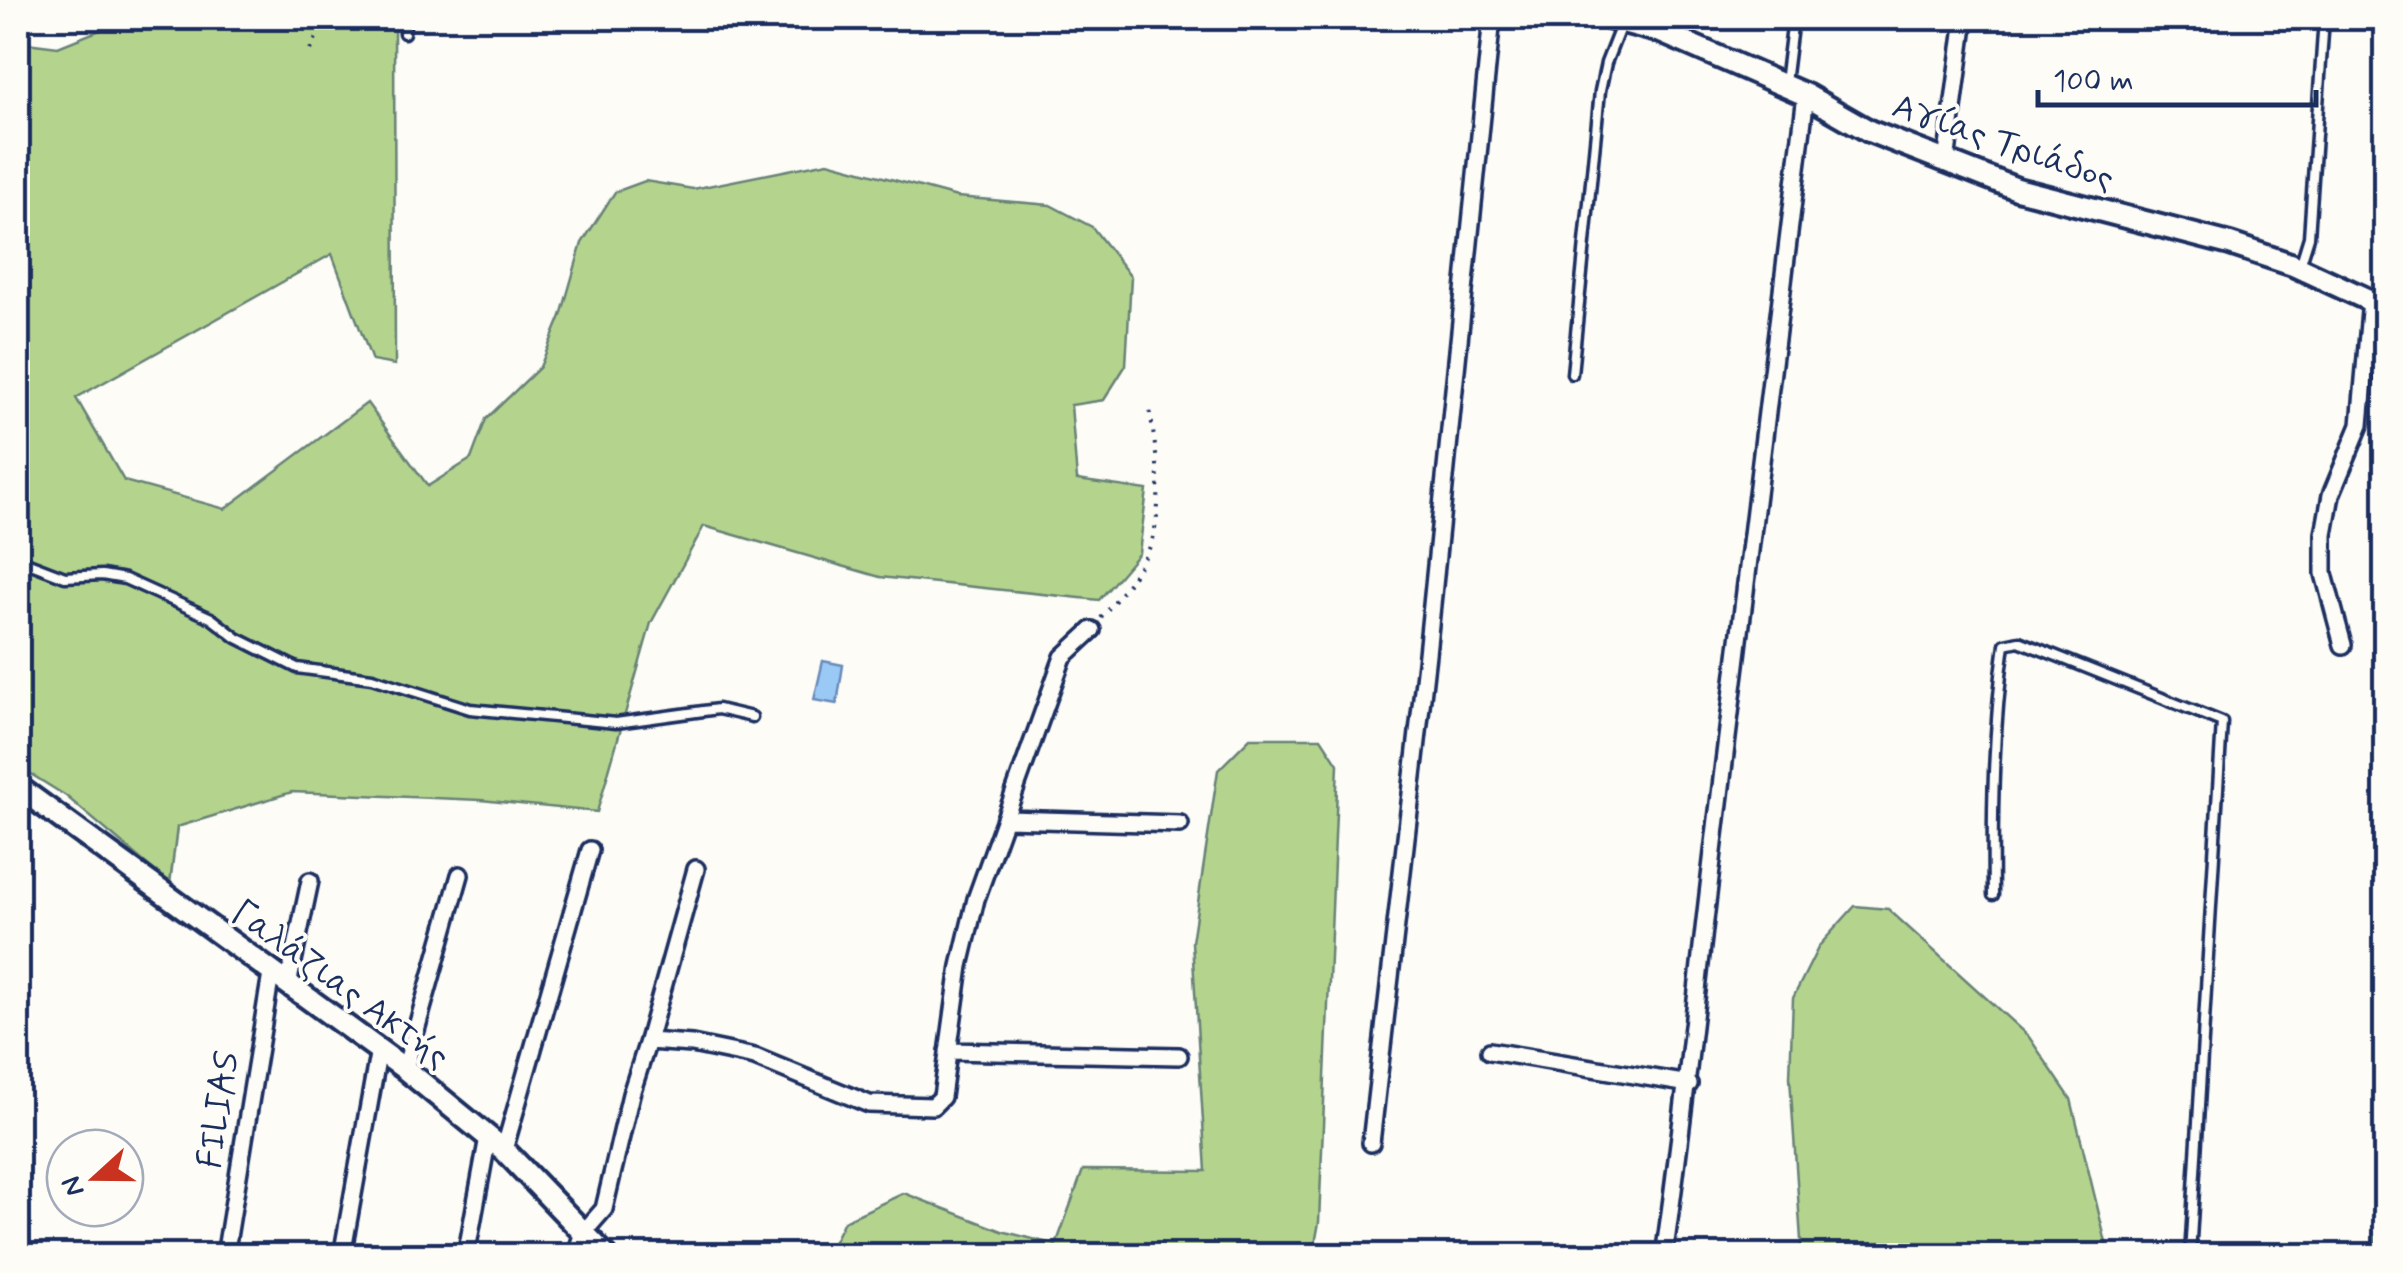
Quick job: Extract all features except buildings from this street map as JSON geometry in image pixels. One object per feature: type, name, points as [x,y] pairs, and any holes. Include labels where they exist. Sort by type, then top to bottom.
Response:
[{"type":"street","points":[[1371,1143],[1425,674],[1492,18]]},
{"type":"street","points":[[1946,162],[1965,18]]},
{"type":"street","name":"Αγίας Τριάδος","points":[[1616,19],[1661,32],[1806,95],[1869,132],[2017,189],[2230,244],[2300,268],[2378,304]]},
{"type":"street","points":[[1664,1256],[1689,1084],[1806,95]]},
{"type":"street","points":[[2343,645],[2324,574],[2324,534],[2331,495],[2360,425],[2378,304]]},
{"type":"street","points":[[648,1041],[692,1044],[755,1057],[869,1104],[933,1106],[942,1097],[960,966],[976,899],[1064,658],[1092,630]]},
{"type":"street","name":"Γαλάζιας Ακτής","points":[[18,787],[406,1069],[496,1144],[606,1256]]},
{"type":"street","points":[[1007,819],[1180,824]]},
{"type":"street","points":[[466,1256],[496,1144],[590,850]]},
{"type":"street","points":[[575,1256],[583,1232],[604,1209],[630,1094],[696,869]]},
{"type":"street","points":[[406,1069],[460,875]]},
{"type":"street","name":"FILIAS","points":[[226,1256],[280,980],[310,881]]},
{"type":"street","points":[[342,1256],[379,1050]]},
{"type":"street","points":[[948,1050],[1179,1056]]},
{"type":"street","points":[[1490,1051],[1689,1084]]},
{"type":"lane","points":[[404,33],[406,18]]},
{"type":"lane","points":[[1785,86],[1793,18]]},
{"type":"lane","points":[[2300,268],[2310,237],[2324,18]]},
{"type":"lane","points":[[1572,374],[1600,92],[1616,19]]},
{"type":"lane","points":[[18,559],[65,577],[125,579],[211,618],[237,638],[297,668],[372,678],[470,709],[616,723],[718,709],[752,717]]},
{"type":"lane","points":[[1993,895],[1992,826],[2005,644],[2019,641],[2222,722],[2190,1256]]},
{"type":"path","points":[[310,50],[326,18]]},
{"type":"path","points":[[1092,630],[1148,552],[1156,510],[1158,467],[1150,410]]},
{"type":"green space","points":[[130,18],[394,18],[395,365],[372,361],[332,254],[76,398],[124,481],[225,509],[367,403],[428,486],[471,459],[486,419],[540,367],[561,316],[582,243],[615,192],[645,181],[693,189],[828,162],[957,197],[1050,205],[1092,227],[1131,277],[1126,365],[1104,400],[1071,405],[1077,480],[1147,490],[1139,553],[1099,600],[880,577],[704,526],[651,623],[597,812],[481,800],[292,792],[177,827],[170,884],[66,796],[18,766],[18,42],[58,47]]},
{"type":"green space","points":[[1250,738],[1321,738],[1338,764],[1319,1222],[1313,1255],[827,1255],[844,1221],[904,1193],[1002,1231],[1056,1245],[1083,1170],[1206,1171],[1192,942],[1218,770]]},
{"type":"green space","points":[[1855,906],[1888,909],[2029,1037],[2071,1099],[2109,1255],[1802,1255],[1790,1077],[1793,998],[1819,946]]},
{"type":"green space","points":[[2385,1103],[2385,1255],[2375,1255],[2381,1112]]},
{"type":"water","points":[[823,661],[843,665],[837,704],[814,700]]}]
